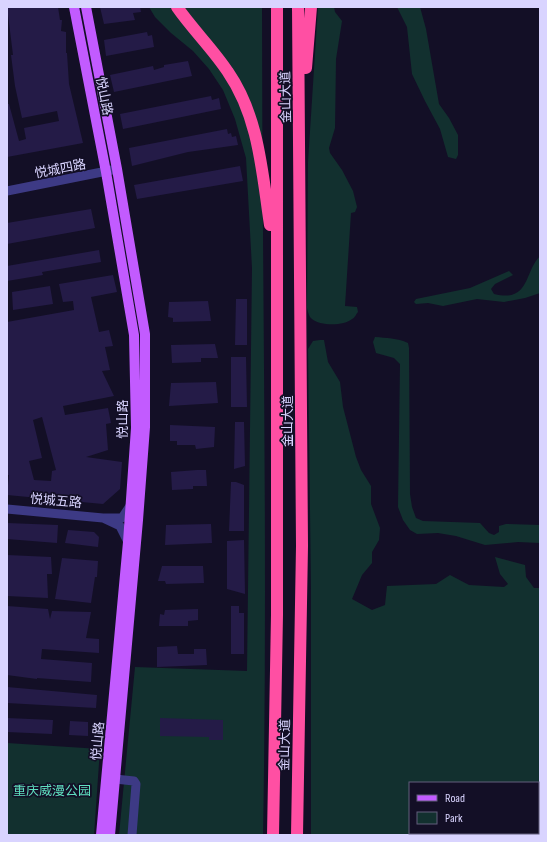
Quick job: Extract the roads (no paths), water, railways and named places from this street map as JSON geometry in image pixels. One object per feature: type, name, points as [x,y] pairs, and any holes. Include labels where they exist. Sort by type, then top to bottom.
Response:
[{"type":"highway","points":[[177,7],[229,72],[249,111],[260,157],[276,264]]},
{"type":"highway","name":"金山大道","points":[[273,835],[277,615],[277,7]]},
{"type":"highway","name":"金山大道","points":[[297,835],[302,546],[298,7]]},
{"type":"highway","points":[[300,143],[311,7]]},
{"type":"main road","name":"悦山路","points":[[74,7],[106,172],[134,335],[136,428],[131,505],[101,835]]},
{"type":"main road","name":"悦山路","points":[[86,7],[117,169],[145,334],[145,427],[110,835]]},
{"type":"street","name":"悦城四路","points":[[7,192],[117,169]]},
{"type":"street","points":[[103,518],[122,518],[128,512],[131,505]]},
{"type":"street","name":"悦城五路","points":[[7,509],[103,518]]},
{"type":"street","points":[[103,518],[120,526],[128,542]]},
{"type":"street","points":[[115,779],[134,781],[136,784],[132,835]]},
{"type":"park label","name":"重庆威漫公园","points":[[52,790]]}]
